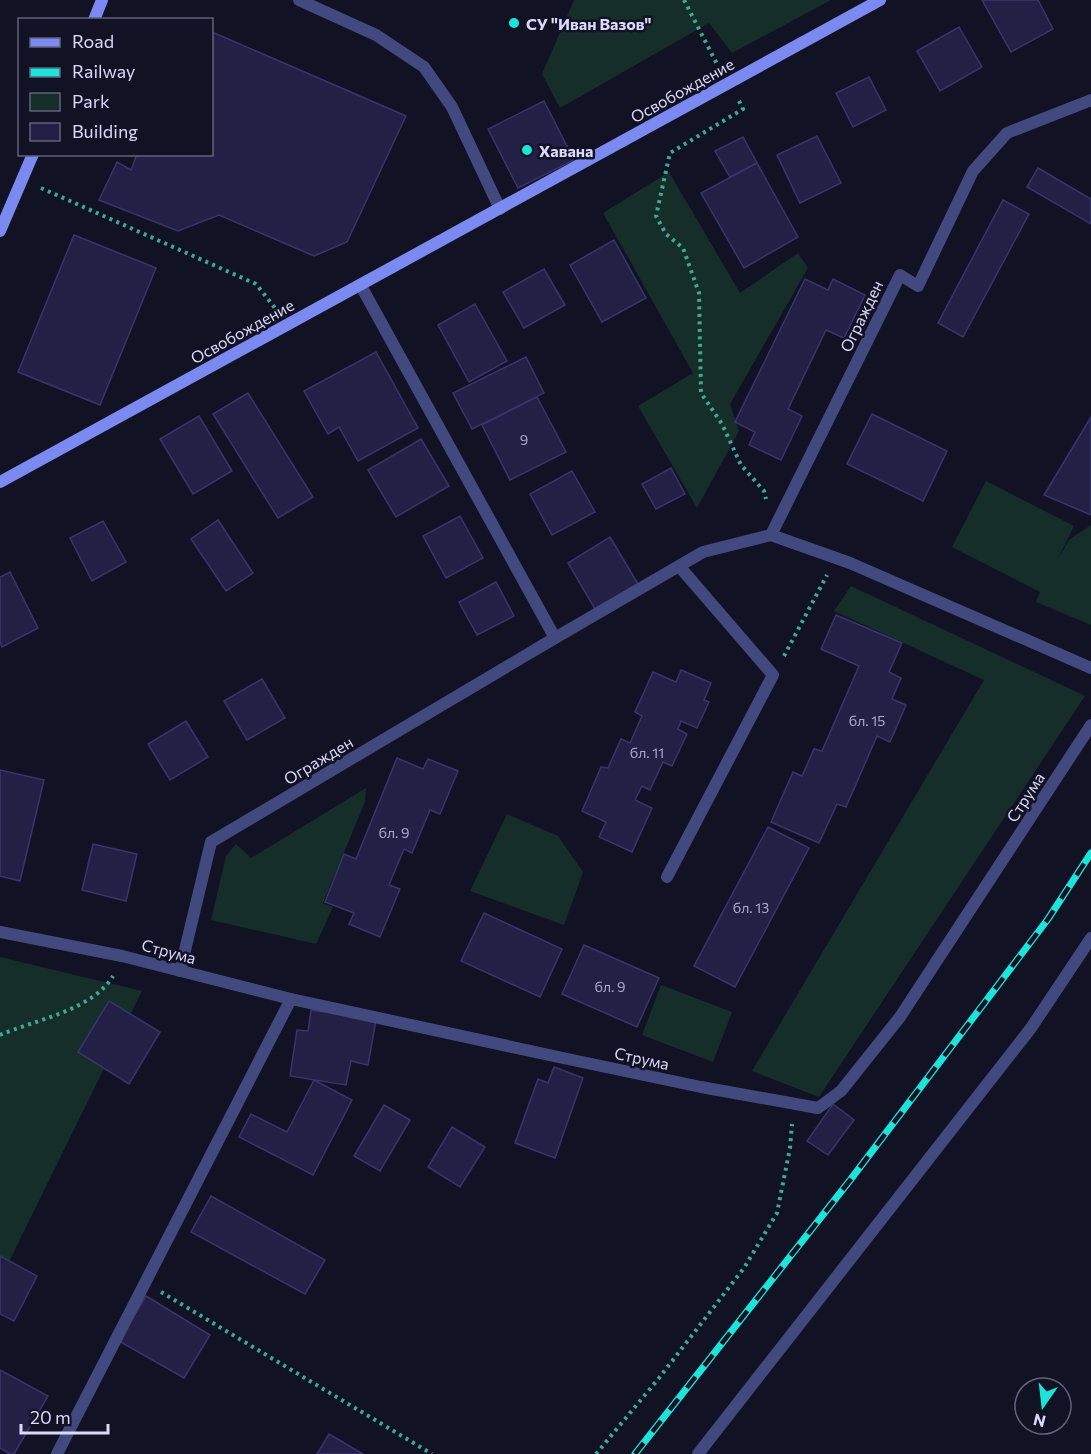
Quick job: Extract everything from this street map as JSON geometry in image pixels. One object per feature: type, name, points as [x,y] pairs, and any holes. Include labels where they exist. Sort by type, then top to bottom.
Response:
[{"type":"street","points":[[95,18],[102,0]]},
{"type":"street","points":[[299,0],[376,35],[424,68],[452,107],[500,209]]},
{"type":"street","name":"Освобождение","points":[[0,482],[880,0]]},
{"type":"street","name":"Огражден","points":[[180,971],[211,842],[703,552],[771,535],[900,275],[918,286],[973,171],[1007,133],[1091,100]]},
{"type":"street","points":[[0,231],[32,156]]},
{"type":"street","points":[[361,286],[555,638]]},
{"type":"street","points":[[771,535],[836,558],[1091,668]]},
{"type":"street","points":[[667,877],[773,675],[679,566]]},
{"type":"street","name":"Струма","points":[[0,932],[122,956],[291,999],[689,1085],[818,1108],[842,1091],[900,1017],[1091,725]]},
{"type":"street","points":[[698,1454],[1031,1028],[1091,938]]},
{"type":"street","points":[[57,1454],[291,999]]},
{"type":"path","points":[[684,0],[699,32],[743,109],[670,153],[656,216],[666,234],[683,248],[699,293],[701,393],[722,423],[741,465],[764,491],[769,508],[771,535]]},
{"type":"path","points":[[21,179],[256,284],[289,325]]},
{"type":"path","points":[[773,675],[836,558]]},
{"type":"path","points":[[0,1035],[23,1025],[60,1015],[104,990],[122,956]]},
{"type":"path","points":[[596,1454],[659,1378],[744,1268],[777,1213],[790,1148],[794,1104]]},
{"type":"path","points":[[145,1282],[432,1454]]},
{"type":"green space","points":[[574,0],[831,0],[732,53],[709,23],[560,108],[542,74]]},
{"type":"green space","points":[[669,172],[740,293],[798,253],[808,268],[730,404],[739,431],[697,508],[638,406],[693,373],[603,213]]},
{"type":"green space","points":[[986,481],[1074,526],[1058,559],[1069,540],[1091,525],[1091,625],[1036,602],[1040,592],[952,547]]},
{"type":"green space","points":[[851,586],[1085,696],[819,1097],[752,1071],[984,680],[834,611]]},
{"type":"green space","points":[[366,788],[365,802],[323,903],[333,907],[316,944],[211,920],[226,856],[236,844],[251,858]]},
{"type":"green space","points":[[507,814],[558,836],[583,872],[564,925],[470,891]]},
{"type":"green space","points":[[0,957],[142,991],[0,1280]]},
{"type":"green space","points":[[661,985],[732,1012],[713,1062],[642,1035]]},
{"type":"building","points":[[982,0],[1038,0],[1053,29],[1011,52]]},
{"type":"building","points":[[959,27],[982,67],[940,91],[917,51]]},
{"type":"building","points":[[213,32],[406,116],[347,242],[314,256],[219,215],[178,231],[99,200],[117,162],[131,170],[136,156],[213,156]]},
{"type":"building","points":[[869,77],[886,110],[853,127],[836,93]]},
{"type":"building","points":[[544,101],[574,160],[518,188],[488,129]]},
{"type":"building","points":[[817,136],[841,183],[800,203],[777,155]]},
{"type":"building","points":[[743,137],[757,163],[730,177],[715,151]]},
{"type":"building","points":[[757,163],[798,237],[744,268],[701,193]]},
{"type":"building","points":[[1038,168],[1091,199],[1091,224],[1027,187]]},
{"type":"building","points":[[1003,200],[1029,214],[963,337],[938,323]]},
{"type":"building","points":[[74,235],[156,268],[100,405],[18,372]]},
{"type":"building","points":[[614,240],[646,298],[602,322],[570,265]]},
{"type":"building","points":[[544,269],[565,305],[524,328],[503,292]]},
{"type":"building","points":[[805,279],[828,290],[833,279],[865,295],[844,338],[826,330],[788,409],[802,416],[781,460],[749,445],[755,432],[735,422]]},
{"type":"building","points":[[475,304],[507,361],[469,382],[438,325]]},
{"type":"building","points":[[376,352],[418,428],[358,461],[339,427],[328,434],[304,391]]},
{"type":"building","points":[[526,357],[544,393],[472,429],[453,393]]},
{"type":"building","points":[[248,393],[313,497],[278,518],[213,414]]},
{"type":"building","points":[[537,397],[566,452],[510,480],[482,425]]},
{"type":"building","points":[[872,414],[947,451],[923,501],[847,464]]},
{"type":"building","points":[[199,416],[232,471],[193,494],[160,439]]},
{"type":"building","points":[[1091,417],[1091,515],[1044,495]]},
{"type":"building","points":[[421,439],[449,486],[396,517],[368,470]]},
{"type":"building","points":[[671,468],[685,494],[656,509],[642,484]]},
{"type":"building","points":[[572,471],[595,512],[552,535],[530,494]]},
{"type":"building","points":[[460,516],[483,558],[446,578],[423,536]]},
{"type":"building","points":[[218,520],[253,573],[226,591],[191,539]]},
{"type":"building","points":[[103,521],[126,562],[92,581],[70,538]]},
{"type":"building","points":[[610,537],[638,584],[595,609],[568,563]]},
{"type":"building","points":[[10,572],[38,628],[2,647],[0,642],[0,577]]},
{"type":"building","points":[[496,582],[514,616],[477,635],[459,602]]},
{"type":"building","points":[[836,615],[902,643],[889,672],[901,678],[892,699],[906,705],[890,742],[877,736],[846,807],[837,804],[819,843],[771,822],[793,772],[802,776],[814,749],[822,751],[859,666],[821,649]]},
{"type":"building","points":[[681,670],[711,683],[704,700],[709,702],[697,728],[681,721],[678,729],[687,734],[672,766],[663,762],[650,790],[642,786],[635,800],[652,808],[632,852],[599,837],[606,822],[582,811],[601,767],[608,768],[621,739],[630,743],[642,716],[635,712],[653,672],[676,682]]},
{"type":"building","points":[[262,679],[285,718],[247,740],[224,701]]},
{"type":"building","points":[[186,721],[208,757],[170,780],[148,744]]},
{"type":"building","points":[[397,758],[423,769],[428,759],[458,771],[440,814],[430,810],[412,853],[404,849],[389,885],[400,889],[380,937],[349,924],[354,913],[325,902],[344,854],[356,859]]},
{"type":"building","points":[[0,770],[44,780],[20,881],[0,876]]},
{"type":"building","points":[[768,827],[809,848],[735,987],[694,966]]},
{"type":"building","points":[[93,844],[137,854],[126,901],[82,890]]},
{"type":"building","points":[[484,913],[562,949],[540,997],[461,961]]},
{"type":"building","points":[[584,945],[659,978],[637,1027],[562,994]]},
{"type":"building","points":[[109,1001],[160,1032],[129,1084],[78,1052]]},
{"type":"building","points":[[311,1010],[376,1020],[368,1065],[351,1061],[346,1085],[290,1076],[297,1030],[308,1031]]},
{"type":"building","points":[[554,1067],[583,1078],[555,1158],[515,1143],[538,1079],[548,1083]]},
{"type":"building","points":[[314,1080],[352,1100],[313,1175],[239,1137],[251,1114],[287,1132]]},
{"type":"building","points":[[833,1104],[854,1120],[828,1155],[807,1141]]},
{"type":"building","points":[[384,1105],[410,1120],[380,1171],[354,1156]]},
{"type":"building","points":[[452,1127],[485,1147],[460,1187],[428,1167]]},
{"type":"building","points":[[211,1196],[325,1260],[305,1294],[191,1232]]},
{"type":"building","points":[[0,1256],[37,1276],[14,1321],[0,1314]]},
{"type":"building","points":[[146,1296],[210,1335],[184,1378],[119,1341]]},
{"type":"building","points":[[0,1370],[48,1396],[14,1454],[0,1448]]},
{"type":"building","points":[[329,1434],[363,1454],[317,1454]]},
{"type":"railway","points":[[635,1454],[851,1179],[1048,919],[1091,853]]},
{"type":"place","name":"СУ \"Иван Вазов\"","points":[[514,23]]},
{"type":"place","name":"Хавана","points":[[527,150]]}]
